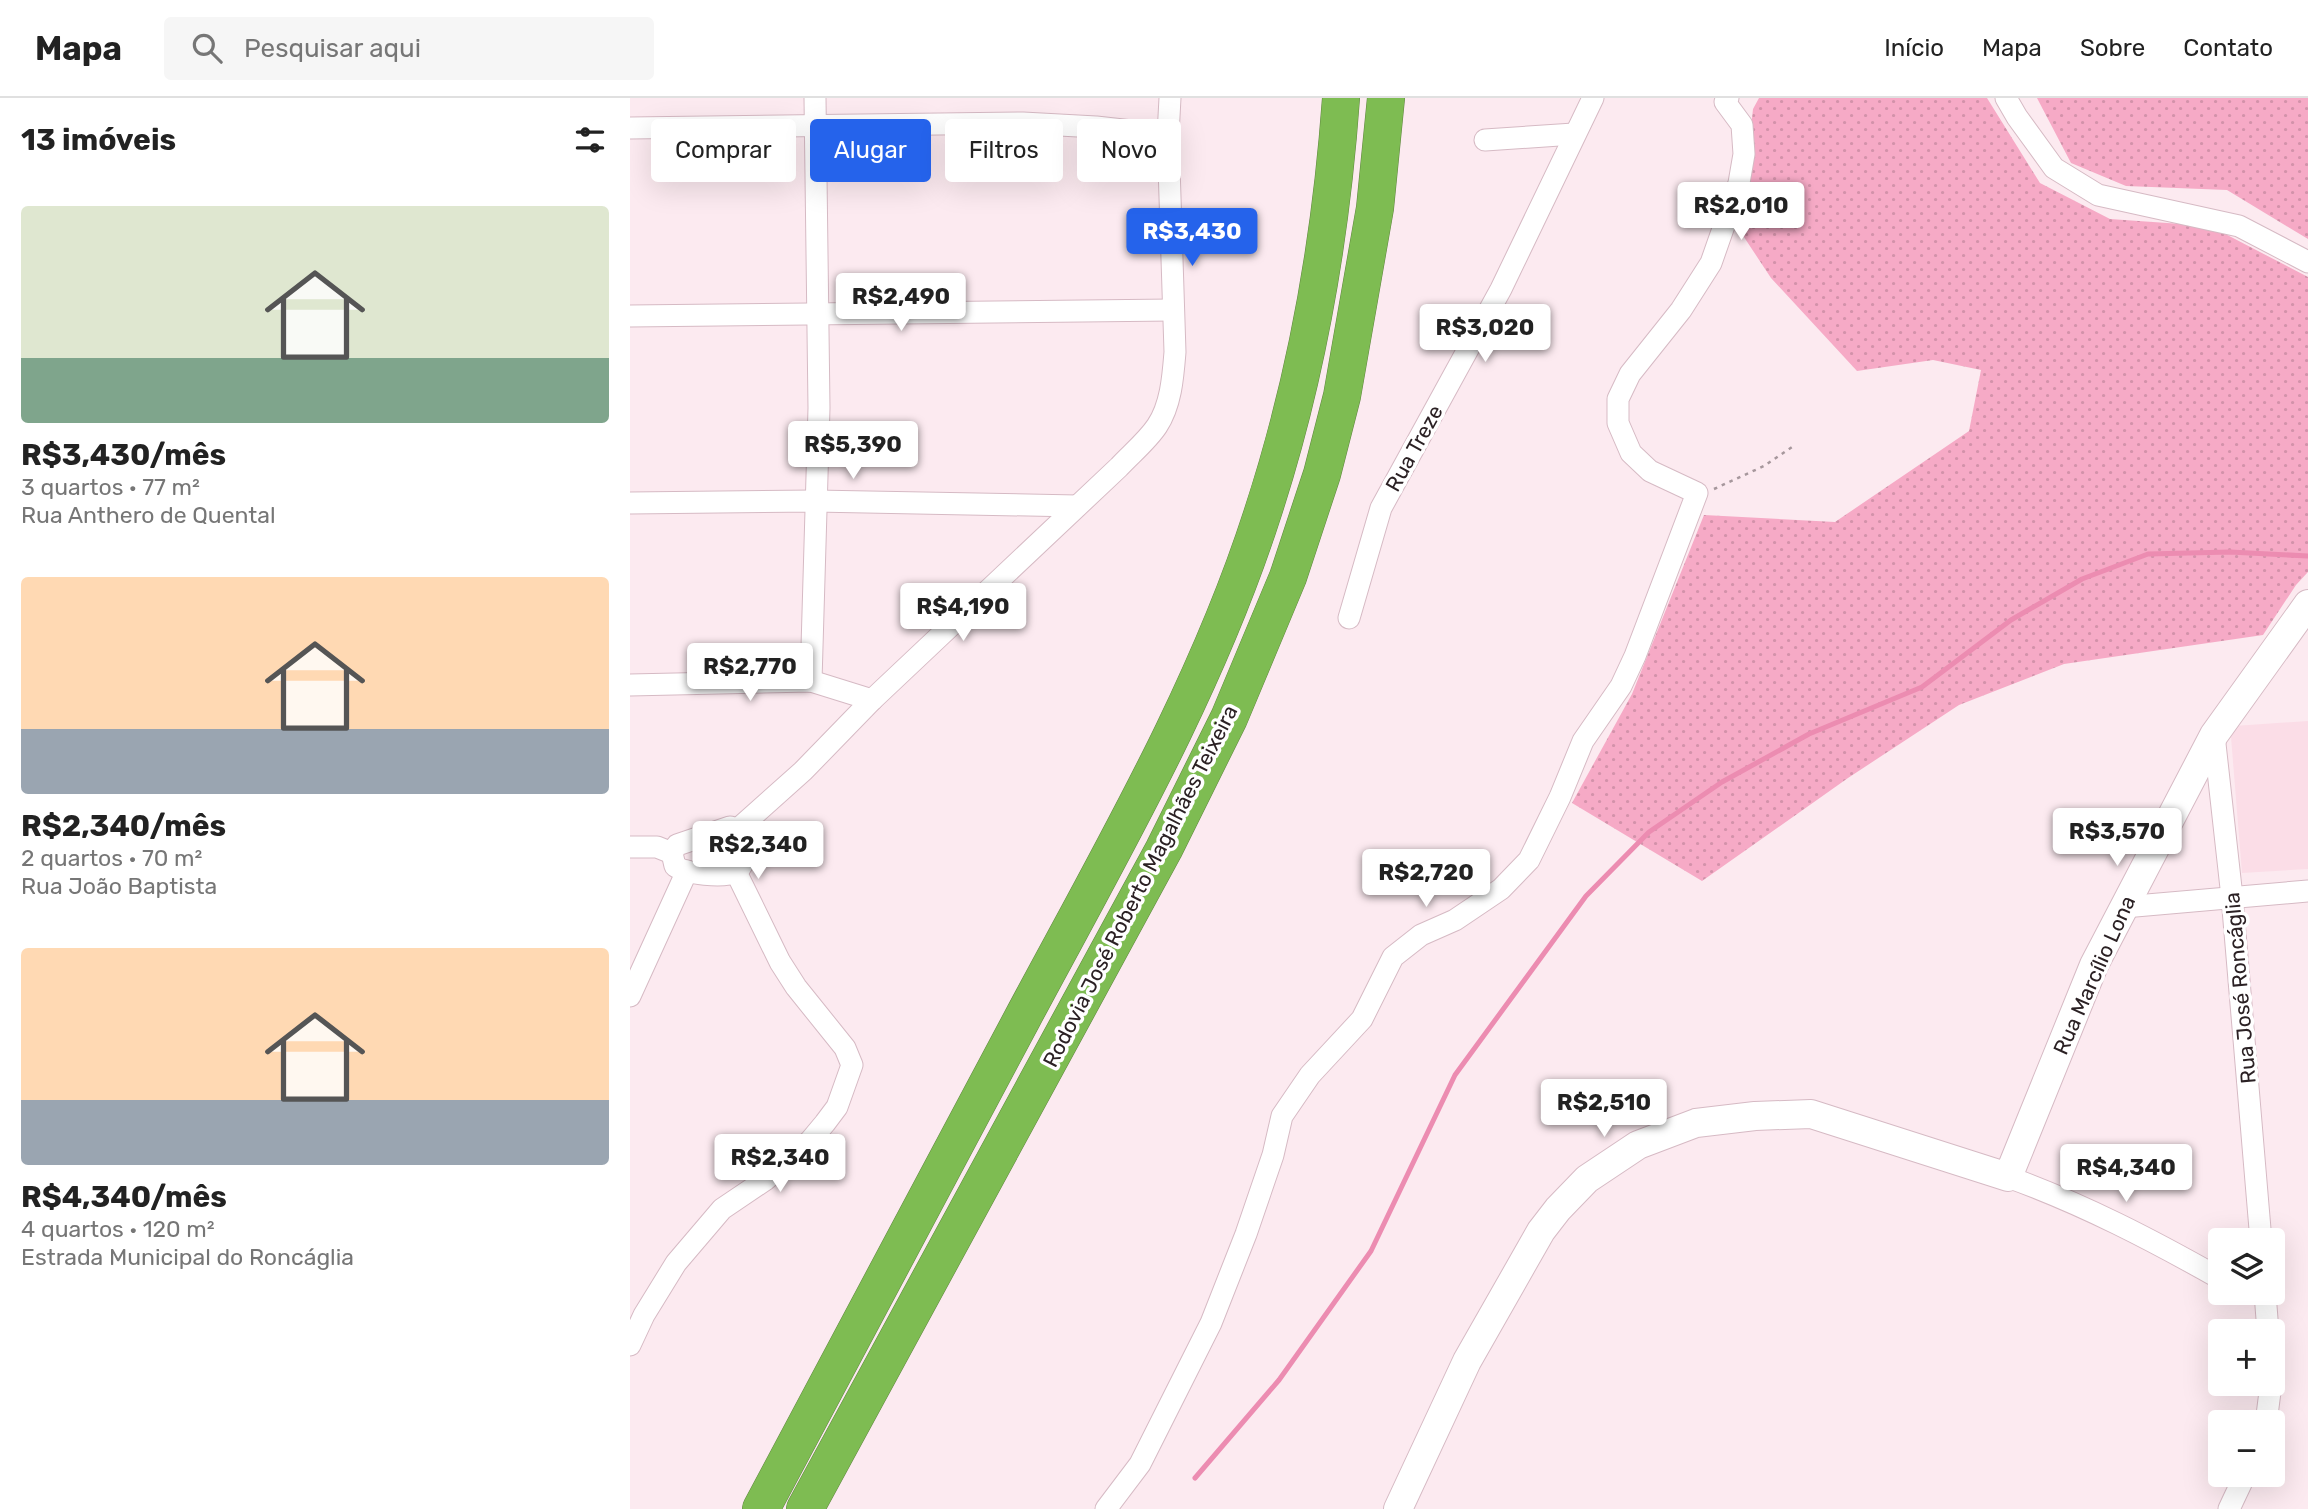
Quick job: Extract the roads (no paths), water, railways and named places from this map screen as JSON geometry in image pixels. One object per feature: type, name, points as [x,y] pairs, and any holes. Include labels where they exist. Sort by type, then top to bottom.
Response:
[{"type":"highway","name":"Rodovia José Roberto Magalhães Teixeira","points":[[761,1509],[1163,753],[1234,594],[1262,516],[1292,409],[1325,241],[1335,173],[1341,98]]},
{"type":"highway","name":"Rodovia José Roberto Magalhães Teixeira","points":[[805,1509],[1164,849],[1229,718],[1278,602],[1322,474],[1342,396],[1375,208],[1386,98]]},
{"type":"street","points":[[815,98],[815,119]]},
{"type":"street","points":[[1169,119],[1170,98]]},
{"type":"street","name":"Rua Treze","points":[[1349,618],[1381,509],[1501,289],[1593,98]]},
{"type":"street","points":[[2006,98],[2054,168],[2098,195],[2239,226],[2308,262]]},
{"type":"street","points":[[1106,1509],[1140,1464],[1211,1323],[1246,1234],[1273,1155],[1282,1116],[1310,1075],[1362,1018],[1393,957],[1422,934],[1455,920],[1501,889],[1529,860],[1560,797],[1583,741],[1621,686],[1635,656],[1697,493],[1650,471],[1631,453],[1618,423],[1618,398],[1630,374],[1681,310],[1711,263],[1739,183],[1744,153],[1742,125],[1723,99]]},
{"type":"street","points":[[931,125],[1023,123],[1077,126]]},
{"type":"street","points":[[630,128],[810,127]]},
{"type":"street","points":[[1485,140],[1574,134]]},
{"type":"street","points":[[811,681],[819,408],[816,182]]},
{"type":"street","points":[[738,829],[803,771],[872,700],[1119,467],[1157,426],[1172,381],[1175,352],[1169,182]]},
{"type":"street","points":[[630,316],[1172,310]]},
{"type":"street","points":[[630,503],[815,502],[1077,506]]},
{"type":"street","name":"Rua Marcílio Lona","points":[[2008,1177],[2094,965],[2214,735],[2308,604]]},
{"type":"street","points":[[630,685],[811,681],[872,700]]},
{"type":"street","name":"Rua José Roncáglia","points":[[2214,735],[2232,897],[2260,1228]]},
{"type":"street","points":[[730,827],[738,829],[745,838],[746,859],[736,872],[726,876],[687,871],[675,866],[672,853],[677,845],[730,827]]},
{"type":"street","points":[[630,848],[657,847],[672,853]]},
{"type":"street","points":[[630,996],[687,871]]},
{"type":"street","points":[[630,1345],[644,1315],[676,1263],[722,1209],[765,1180],[810,1141],[837,1107],[852,1065],[849,1054],[796,987],[780,962],[736,872]]},
{"type":"street","points":[[2124,907],[2308,891]]},
{"type":"street","points":[[1398,1509],[1468,1361],[1541,1231],[1558,1209],[1587,1179],[1638,1146],[1696,1124],[1755,1116],[1811,1114],[2047,1191],[2145,1236],[2208,1272]]},
{"type":"street","points":[[2229,1509],[2239,1487]]},
{"type":"waterway","points":[[1195,1478],[1279,1380],[1371,1251],[1455,1075],[1586,896],[1649,832],[1722,782],[1809,734],[1922,687],[2011,620],[2082,579],[2148,554],[2230,552],[2308,556]]}]
